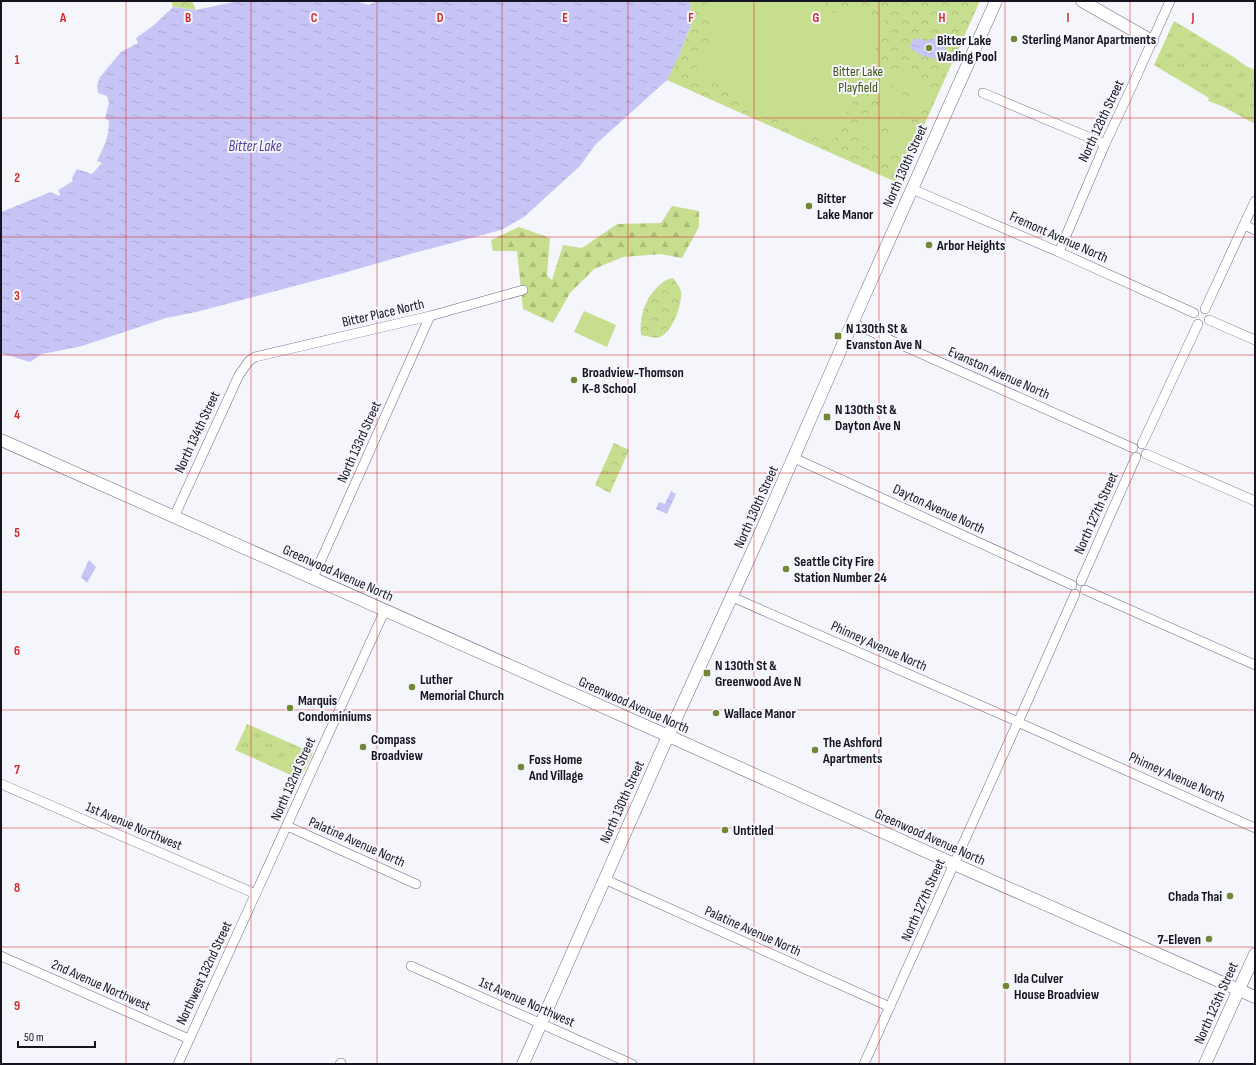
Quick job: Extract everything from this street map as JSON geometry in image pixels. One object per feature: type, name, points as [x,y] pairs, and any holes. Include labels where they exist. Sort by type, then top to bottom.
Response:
[{"type":"main road","name":"North 130th Street","points":[[523,1064],[604,878],[732,597],[852,323],[996,1]]},
{"type":"main road","points":[[1082,1],[1152,41]]},
{"type":"main road","name":"Greenwood Avenue North","points":[[1,440],[1255,997]]},
{"type":"main road","name":"North 125th Street","points":[[1205,1064],[1255,954]]},
{"type":"street","name":"North 128th Street","points":[[1059,252],[1105,144],[1170,1]]},
{"type":"street","points":[[983,93],[1105,144]]},
{"type":"street","name":"Fremont Avenue North","points":[[912,189],[1059,252],[1194,313]]},
{"type":"street","points":[[1205,309],[1255,201]]},
{"type":"street","points":[[1244,225],[1255,230]]},
{"type":"street","name":"Bitter Place North","points":[[249,361],[261,355],[430,316],[523,290]]},
{"type":"street","points":[[1198,324],[1194,319],[1194,313],[1200,308],[1205,309]]},
{"type":"street","points":[[1205,309],[1209,315],[1209,320]]},
{"type":"street","name":"North 133rd Street","points":[[313,578],[430,316]]},
{"type":"street","points":[[1198,324],[1203,324],[1209,320]]},
{"type":"street","points":[[1209,320],[1255,340]]},
{"type":"street","name":"Evanston Avenue North","points":[[852,323],[1133,448]]},
{"type":"street","points":[[1142,444],[1198,324]]},
{"type":"street","name":"North 134th Street","points":[[174,517],[238,375],[249,361]]},
{"type":"street","points":[[1142,444],[1138,444],[1133,448],[1133,454],[1136,457],[1143,457],[1146,454]]},
{"type":"street","points":[[1142,444],[1146,447],[1146,454]]},
{"type":"street","points":[[1146,454],[1255,501]]},
{"type":"street","name":"North 127th Street","points":[[1083,585],[1136,457]]},
{"type":"street","name":"Dayton Avenue North","points":[[794,458],[1074,590]]},
{"type":"street","points":[[1083,585],[1081,594],[1074,590],[1077,581],[1255,665]]},
{"type":"street","name":"North 127th Street","points":[[864,1064],[1018,722],[1074,590]]},
{"type":"street","name":"Phinney Avenue North","points":[[732,597],[1018,722],[1255,828]]},
{"type":"street","name":"North 132nd Street","points":[[256,894],[385,610]]},
{"type":"street","name":"1st Avenue Northwest","points":[[1,784],[256,894]]},
{"type":"street","name":"Palatine Avenue North","points":[[287,826],[416,884]]},
{"type":"street","name":"Palatine Avenue North","points":[[604,878],[890,1007]]},
{"type":"street","name":"Northwest 132nd Street","points":[[178,1064],[256,894]]},
{"type":"street","name":"2nd Avenue Northwest","points":[[1,956],[190,1040]]},
{"type":"street","name":"1st Avenue Northwest","points":[[411,966],[632,1064]]},
{"type":"green space","points":[[171,1],[192,1],[196,10],[173,7]]},
{"type":"green space","name":"Bitter Lake Playfield","points":[[690,1],[980,1],[898,183],[667,80],[691,25]]},
{"type":"green space","points":[[707,1],[826,1],[820,17],[847,9],[887,22],[835,139],[828,142],[733,99],[736,93],[694,74],[714,28],[710,28]]},
{"type":"green space","points":[[1174,21],[1246,66],[1255,70],[1255,124],[1222,106],[1208,101],[1209,98],[1154,65]]},
{"type":"green space","points":[[895,67],[928,82],[927,86],[932,88],[928,97],[923,94],[921,98],[888,83],[889,79],[884,77],[888,68],[893,71]]},
{"type":"green space","points":[[879,87],[884,90],[886,87],[920,102],[918,105],[924,107],[920,116],[914,114],[913,117],[879,102],[881,99],[875,96]]},
{"type":"green space","points":[[877,106],[911,121],[910,124],[915,127],[911,135],[906,133],[904,137],[871,121],[872,118],[867,115],[870,107],[876,109]]},
{"type":"green space","points":[[869,125],[902,140],[901,144],[906,146],[902,155],[897,152],[895,156],[862,141],[863,137],[858,135],[862,126],[867,128]]},
{"type":"green space","points":[[672,206],[699,211],[699,227],[682,258],[660,254],[623,257],[594,269],[570,293],[553,323],[523,309],[517,251],[493,251],[491,240],[519,227],[550,238],[547,276],[552,280],[563,245],[582,248],[617,224],[661,223]]},
{"type":"green space","points":[[673,278],[678,284],[681,291],[681,296],[676,317],[669,330],[657,338],[641,335],[641,321],[648,300],[656,288],[663,282]]},
{"type":"green space","points":[[584,311],[616,325],[607,347],[574,332]]},
{"type":"green space","points":[[614,443],[629,450],[610,493],[595,485]]},
{"type":"green space","points":[[247,724],[313,753],[300,779],[235,750]]},
{"type":"water","name":"Bitter Lake","points":[[238,1],[356,1],[369,5],[378,1],[690,1],[691,25],[667,80],[595,145],[580,166],[524,217],[501,230],[196,312],[166,318],[82,346],[42,354],[30,362],[1,353],[1,212],[51,192],[59,196],[60,194],[58,190],[73,181],[72,178],[77,169],[92,174],[102,163],[97,161],[106,142],[109,121],[105,118],[109,103],[107,96],[98,93],[97,85],[100,77],[121,52],[138,43],[136,38],[154,25],[173,7],[196,10]]},
{"type":"water","name":"Bitter Lake Wading Pool","points":[[915,38],[927,41],[933,39],[942,40],[946,47],[943,55],[939,59],[935,59],[923,56],[916,52],[910,47]]},
{"type":"water","points":[[671,491],[676,494],[667,514],[656,509],[659,502],[665,504]]},
{"type":"water","points":[[89,560],[96,567],[87,583],[81,577]]},
{"type":"place","name":"Sterling Manor Apartments","points":[[1014,39]]},
{"type":"place","name":"Bitter Lake Wading Pool","points":[[929,48]]},
{"type":"place","name":"Bitter Lake Manor","points":[[809,206]]},
{"type":"place","name":"Arbor Heights","points":[[929,245]]},
{"type":"place","name":"N 130th St & Evanston Ave N","points":[[838,336]]},
{"type":"place","name":"Broadview-Thomson K-8 School","points":[[574,380]]},
{"type":"place","name":"N 130th St & Dayton Ave N","points":[[827,417]]},
{"type":"place","name":"Seattle City Fire Station Number 24","points":[[786,569]]},
{"type":"place","name":"N 130th St & Greenwood Ave N","points":[[707,673]]},
{"type":"place","name":"Luther Memorial Church","points":[[412,687]]},
{"type":"place","name":"Marquis Condominiums","points":[[290,708]]},
{"type":"place","name":"Wallace Manor","points":[[716,713]]},
{"type":"place","name":"Compass Broadview","points":[[363,747]]},
{"type":"place","name":"The Ashford Apartments","points":[[815,750]]},
{"type":"place","name":"Foss Home And Village","points":[[521,767]]},
{"type":"place","name":"Untitled","points":[[725,830]]},
{"type":"place","name":"Chada Thai","points":[[1230,896]]},
{"type":"place","name":"7-Eleven","points":[[1209,939]]},
{"type":"place","name":"Ida Culver House Broadview","points":[[1006,986]]}]
